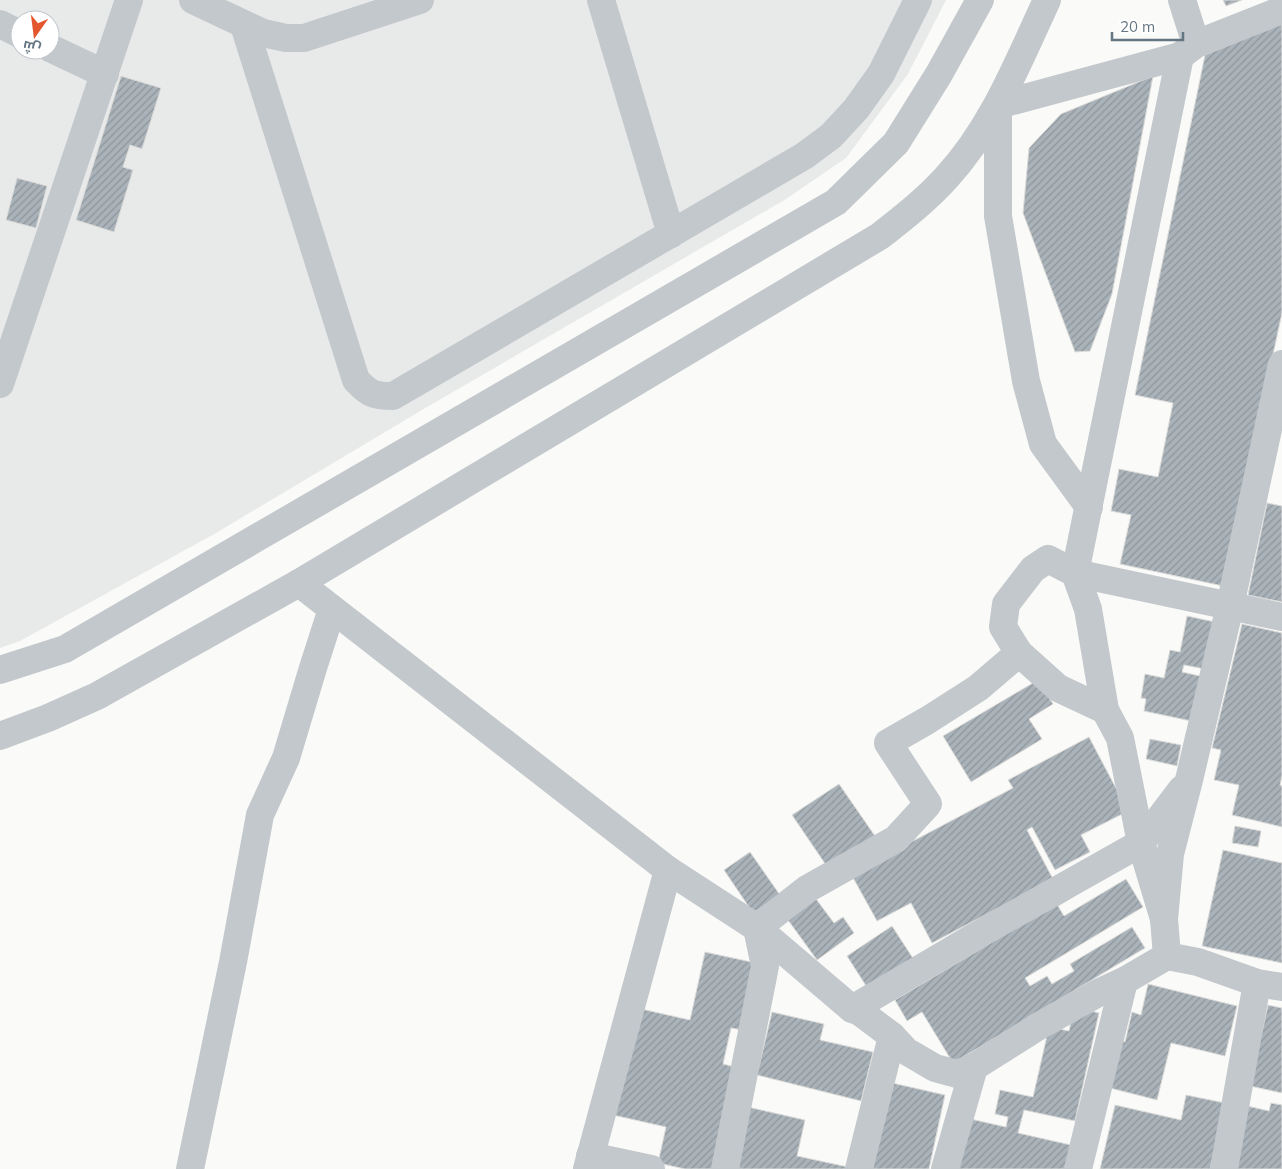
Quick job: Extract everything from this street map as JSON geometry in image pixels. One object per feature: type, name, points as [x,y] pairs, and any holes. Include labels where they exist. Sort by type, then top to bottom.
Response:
[{"type":"street","points":[[0,384],[129,0]]},
{"type":"street","points":[[192,0],[263,34],[286,38],[304,38],[420,0]]},
{"type":"street","points":[[601,0],[671,234]]},
{"type":"street","points":[[244,25],[356,380],[366,391],[378,396],[393,396],[804,156],[831,136],[856,109],[881,74],[918,0]]},
{"type":"street","points":[[0,670],[65,649],[836,202],[896,143],[939,74],[980,0]]},
{"type":"street","points":[[0,736],[48,718],[96,696],[299,583],[880,236],[915,209],[946,178],[973,144],[998,105],[1047,0]]},
{"type":"street","points":[[1164,919],[1141,843],[1120,738],[1106,710],[1088,609],[1075,574],[1188,50],[1182,0]]},
{"type":"street","points":[[998,105],[1188,50],[1282,10]]},
{"type":"street","points":[[60,53],[105,74]]},
{"type":"street","points":[[998,105],[998,216],[1026,381],[1043,444],[1089,507]]},
{"type":"street","points":[[1167,956],[1164,919],[1170,854],[1230,606],[1282,364]]},
{"type":"street","points":[[1106,710],[1058,688],[1018,653],[1003,627],[1006,604],[1033,569],[1048,559],[1075,574],[1282,618]]},
{"type":"street","points":[[299,583],[668,870],[756,928],[852,1009],[860,1012],[892,1036],[906,1051],[935,1068],[957,1074],[974,1067],[1098,992],[1124,981],[1167,956],[1198,962],[1270,985],[1224,1169]]},
{"type":"street","points":[[190,1169],[233,962],[260,815],[286,758],[332,608]]},
{"type":"street","points":[[756,928],[807,889],[896,839],[928,804],[888,743],[978,688],[1018,653]]},
{"type":"street","points":[[852,1009],[974,937],[1141,843],[1189,780]]},
{"type":"street","points":[[651,1169],[588,1162],[668,870]]},
{"type":"street","points":[[725,1169],[764,966],[756,928]]},
{"type":"street","points":[[1078,1169],[1124,981]]},
{"type":"street","points":[[859,1169],[892,1036]]},
{"type":"street","points":[[945,1169],[974,1067]]},
{"type":"shaded area","points":[[0,0],[946,0],[908,74],[846,158],[786,199],[427,407],[216,533],[20,641],[0,648]]},
{"type":"building","points":[[1223,0],[1242,0],[1226,6]]},
{"type":"building","points":[[1282,23],[1282,313],[1223,586],[1120,564],[1131,515],[1111,511],[1119,469],[1158,477],[1173,403],[1135,395],[1205,55]]},
{"type":"building","points":[[121,76],[161,88],[142,149],[130,145],[123,167],[133,170],[114,232],[76,220]]},
{"type":"building","points":[[1153,76],[1112,294],[1090,351],[1075,352],[1023,213],[1029,148],[1061,114]]},
{"type":"building","points":[[17,178],[47,186],[36,228],[6,220]]},
{"type":"building","points":[[1267,503],[1282,506],[1282,602],[1248,595]]},
{"type":"building","points":[[1187,616],[1215,622],[1205,669],[1184,665],[1182,672],[1200,676],[1191,721],[1144,711],[1146,699],[1141,698],[1145,674],[1164,678],[1170,650],[1180,652]]},
{"type":"building","points":[[1242,624],[1282,633],[1282,776],[1280,785],[1282,786],[1282,827],[1232,815],[1239,785],[1214,780],[1221,750],[1212,748]]},
{"type":"building","points":[[1038,680],[1053,704],[1029,719],[1042,739],[971,782],[943,736]]},
{"type":"building","points":[[1089,737],[1128,811],[1081,835],[1090,852],[1055,870],[1032,827],[1027,830],[1053,879],[932,943],[911,903],[877,921],[851,874],[1013,788],[1008,780]]},
{"type":"building","points":[[1150,739],[1181,745],[1177,766],[1146,759]]},
{"type":"building","points":[[839,784],[875,836],[828,868],[792,815]]},
{"type":"building","points":[[1235,826],[1261,831],[1258,847],[1232,843]]},
{"type":"building","points":[[1223,850],[1282,863],[1282,963],[1202,946]]},
{"type":"building","points":[[750,852],[780,895],[753,913],[724,870]]},
{"type":"building","points":[[1126,879],[1143,907],[1025,978],[1030,986],[1047,976],[1052,984],[1074,971],[1070,964],[1132,927],[1145,948],[953,1063],[922,1012],[907,1021],[895,1000],[1083,888],[1084,890],[1058,906],[1064,916]]},
{"type":"building","points":[[816,899],[834,923],[843,917],[854,933],[817,960],[788,920]]},
{"type":"building","points":[[892,926],[916,963],[870,992],[847,956]]},
{"type":"building","points":[[705,952],[756,963],[742,1030],[731,1028],[723,1064],[735,1067],[712,1169],[685,1169],[658,1163],[666,1127],[613,1115],[637,1008],[690,1020]]},
{"type":"building","points":[[1148,984],[1237,1006],[1225,1056],[1171,1043],[1157,1100],[1106,1087],[1117,1040],[1125,1042],[1132,1012],[1141,1015]]},
{"type":"building","points":[[1268,1005],[1282,1008],[1282,1093],[1250,1086]]},
{"type":"building","points":[[1074,1007],[1099,1013],[1075,1121],[1024,1110],[1018,1133],[1071,1145],[1066,1169],[955,1169],[966,1118],[1006,1127],[1008,1117],[995,1114],[1000,1090],[1033,1097],[1049,1027],[1069,1031]]},
{"type":"building","points":[[772,1012],[824,1024],[820,1040],[873,1052],[861,1101],[757,1075]]},
{"type":"building","points":[[888,1082],[945,1095],[929,1169],[868,1169]]},
{"type":"building","points":[[1186,1095],[1225,1103],[1210,1169],[1100,1169],[1115,1105],[1181,1120]]},
{"type":"building","points":[[1271,1103],[1282,1105],[1282,1169],[1229,1169],[1243,1105],[1269,1111]]},
{"type":"building","points":[[748,1107],[805,1120],[797,1156],[848,1167],[848,1169],[734,1169]]}]
